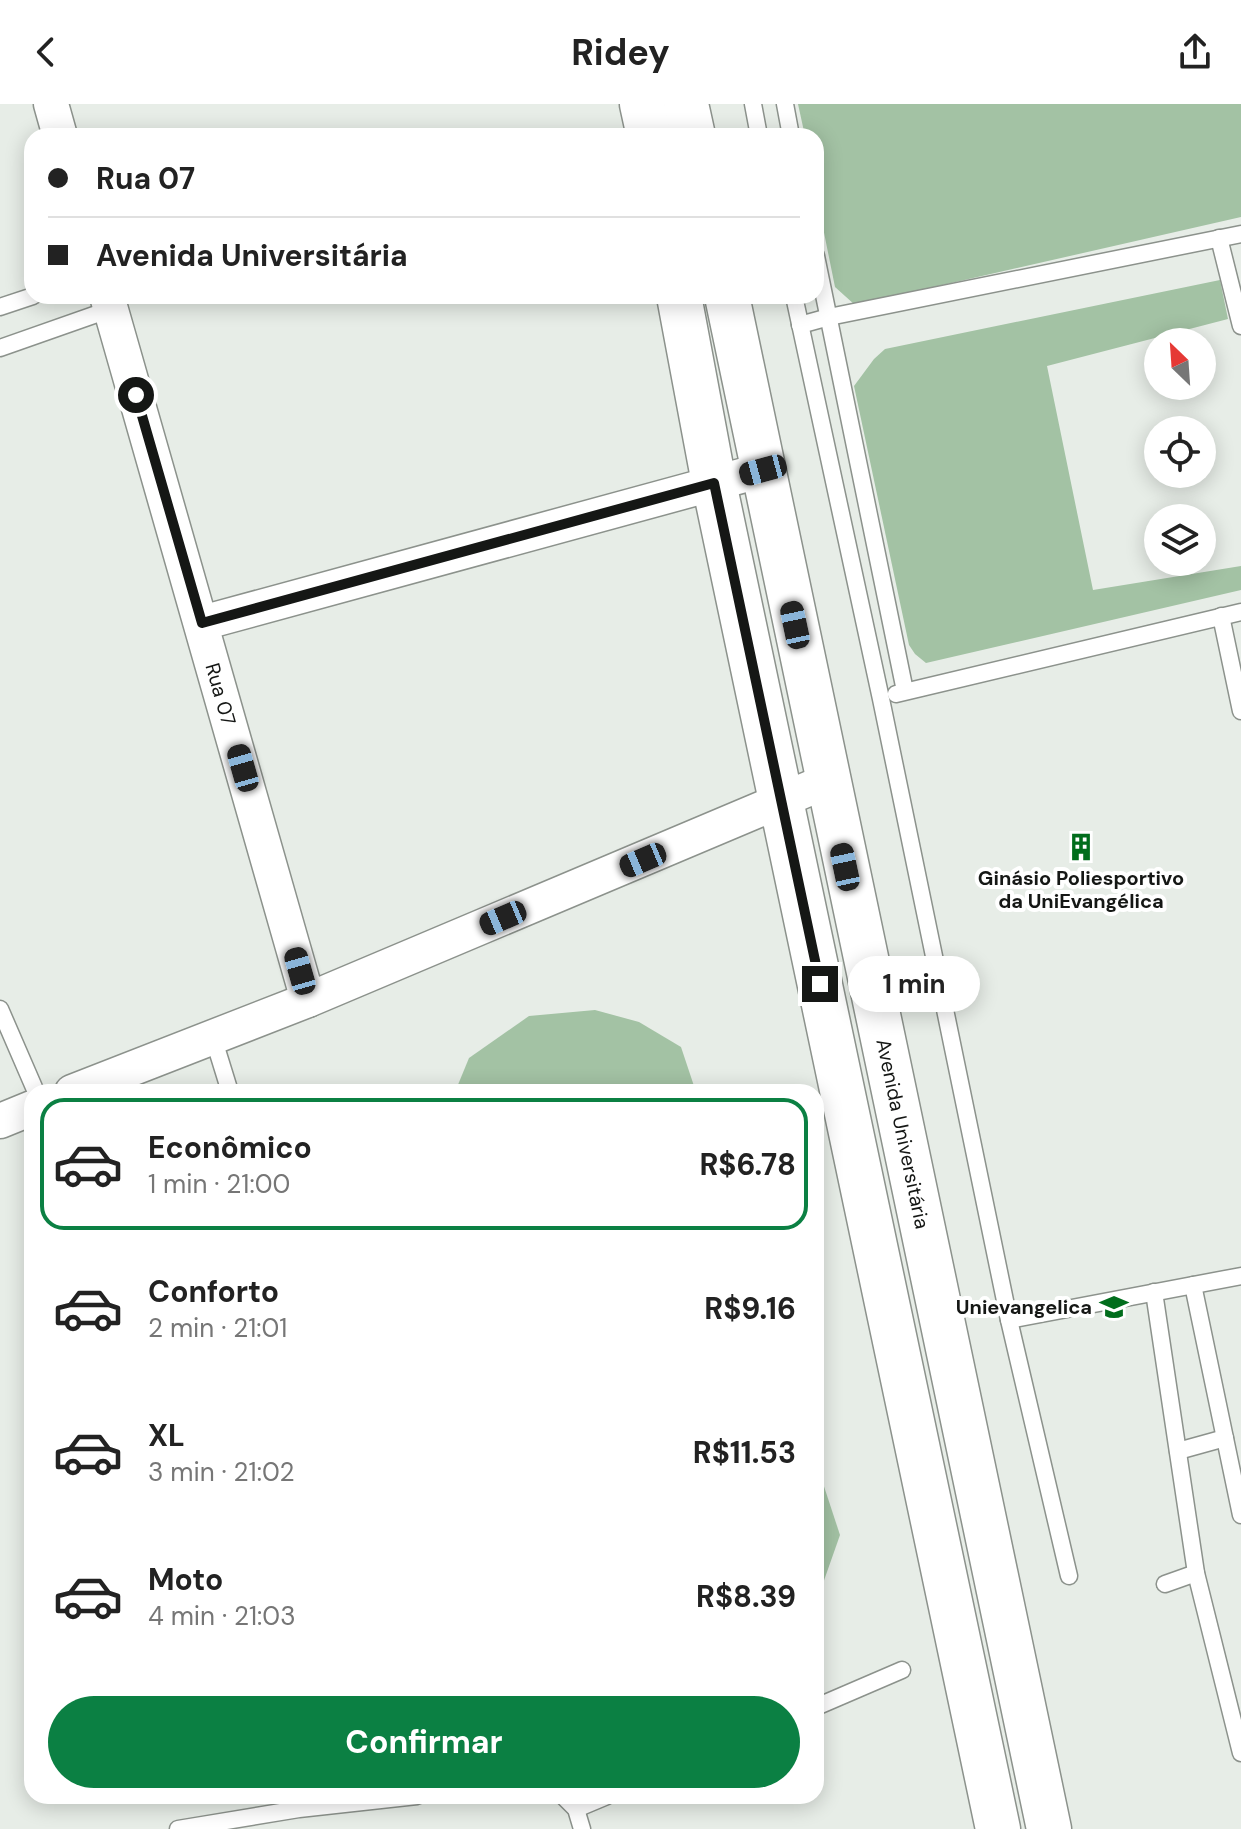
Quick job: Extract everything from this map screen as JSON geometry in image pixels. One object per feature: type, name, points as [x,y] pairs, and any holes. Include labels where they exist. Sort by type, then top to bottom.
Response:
[{"type":"main road","points":[[642,104],[647,128]]},
{"type":"main road","points":[[686,104],[691,128]]},
{"type":"main road","points":[[680,304],[714,483],[995,1813],[1019,1798],[1030,1803],[1048,1824]]},
{"type":"main road","name":"Avenida Universitária","points":[[729,304],[1048,1824]]},
{"type":"street","points":[[51,104],[58,128]]},
{"type":"street","name":"Rua 07","points":[[109,304],[308,1000]]},
{"type":"street","points":[[202,623],[763,470]]},
{"type":"street","points":[[93,1084],[308,1000],[827,781]]},
{"type":"street","points":[[0,1121],[24,1111]]},
{"type":"lane","points":[[753,104],[758,128]]},
{"type":"lane","points":[[785,104],[790,128]]},
{"type":"lane","points":[[800,325],[1241,234]]},
{"type":"lane","points":[[1219,238],[1241,326]]},
{"type":"lane","points":[[824,294],[905,691]]},
{"type":"lane","points":[[0,307],[24,299]]},
{"type":"lane","points":[[0,348],[107,304]]},
{"type":"lane","points":[[796,304],[1009,1320],[1069,1576]]},
{"type":"lane","points":[[881,699],[1241,612]]},
{"type":"lane","points":[[1221,616],[1241,711]]},
{"type":"lane","points":[[0,1009],[33,1084]]},
{"type":"lane","points":[[213,1037],[228,1084]]},
{"type":"lane","points":[[1009,1320],[1241,1276]]},
{"type":"lane","points":[[1193,1285],[1241,1515]]},
{"type":"lane","points":[[1154,1292],[1196,1573],[1241,1753]]},
{"type":"lane","points":[[1178,1451],[1225,1438]]},
{"type":"lane","points":[[1165,1584],[1196,1573]]},
{"type":"lane","points":[[824,1704],[902,1670]]},
{"type":"lane","points":[[178,1829],[344,1804]]},
{"type":"lane","points":[[571,1804],[576,1809],[582,1829]]},
{"type":"lane","points":[[576,1809],[588,1804]]},
{"type":"green space","points":[[798,104],[1241,104],[1241,217],[855,305],[835,287],[824,233],[824,128],[803,128]]},
{"type":"green space","points":[[1220,280],[1228,319],[1193,328],[1144,328],[1144,341],[1047,366],[1093,590],[1179,576],[1216,576],[1216,570],[1241,566],[1241,590],[926,663],[909,645],[854,386],[885,349]]},
{"type":"green space","points":[[595,1010],[639,1022],[681,1047],[693,1084],[458,1084],[469,1058],[529,1016]]},
{"type":"green space","points":[[824,1486],[840,1535],[824,1580]]},
{"type":"place","name":"Ginásio Poliesportivo da UniEvangélica","points":[[1081,847]]},
{"type":"place","name":"Unievangelica","points":[[1114,1307]]},
{"type":"route","points":[[136,395],[202,623],[714,483],[820,984]]}]
